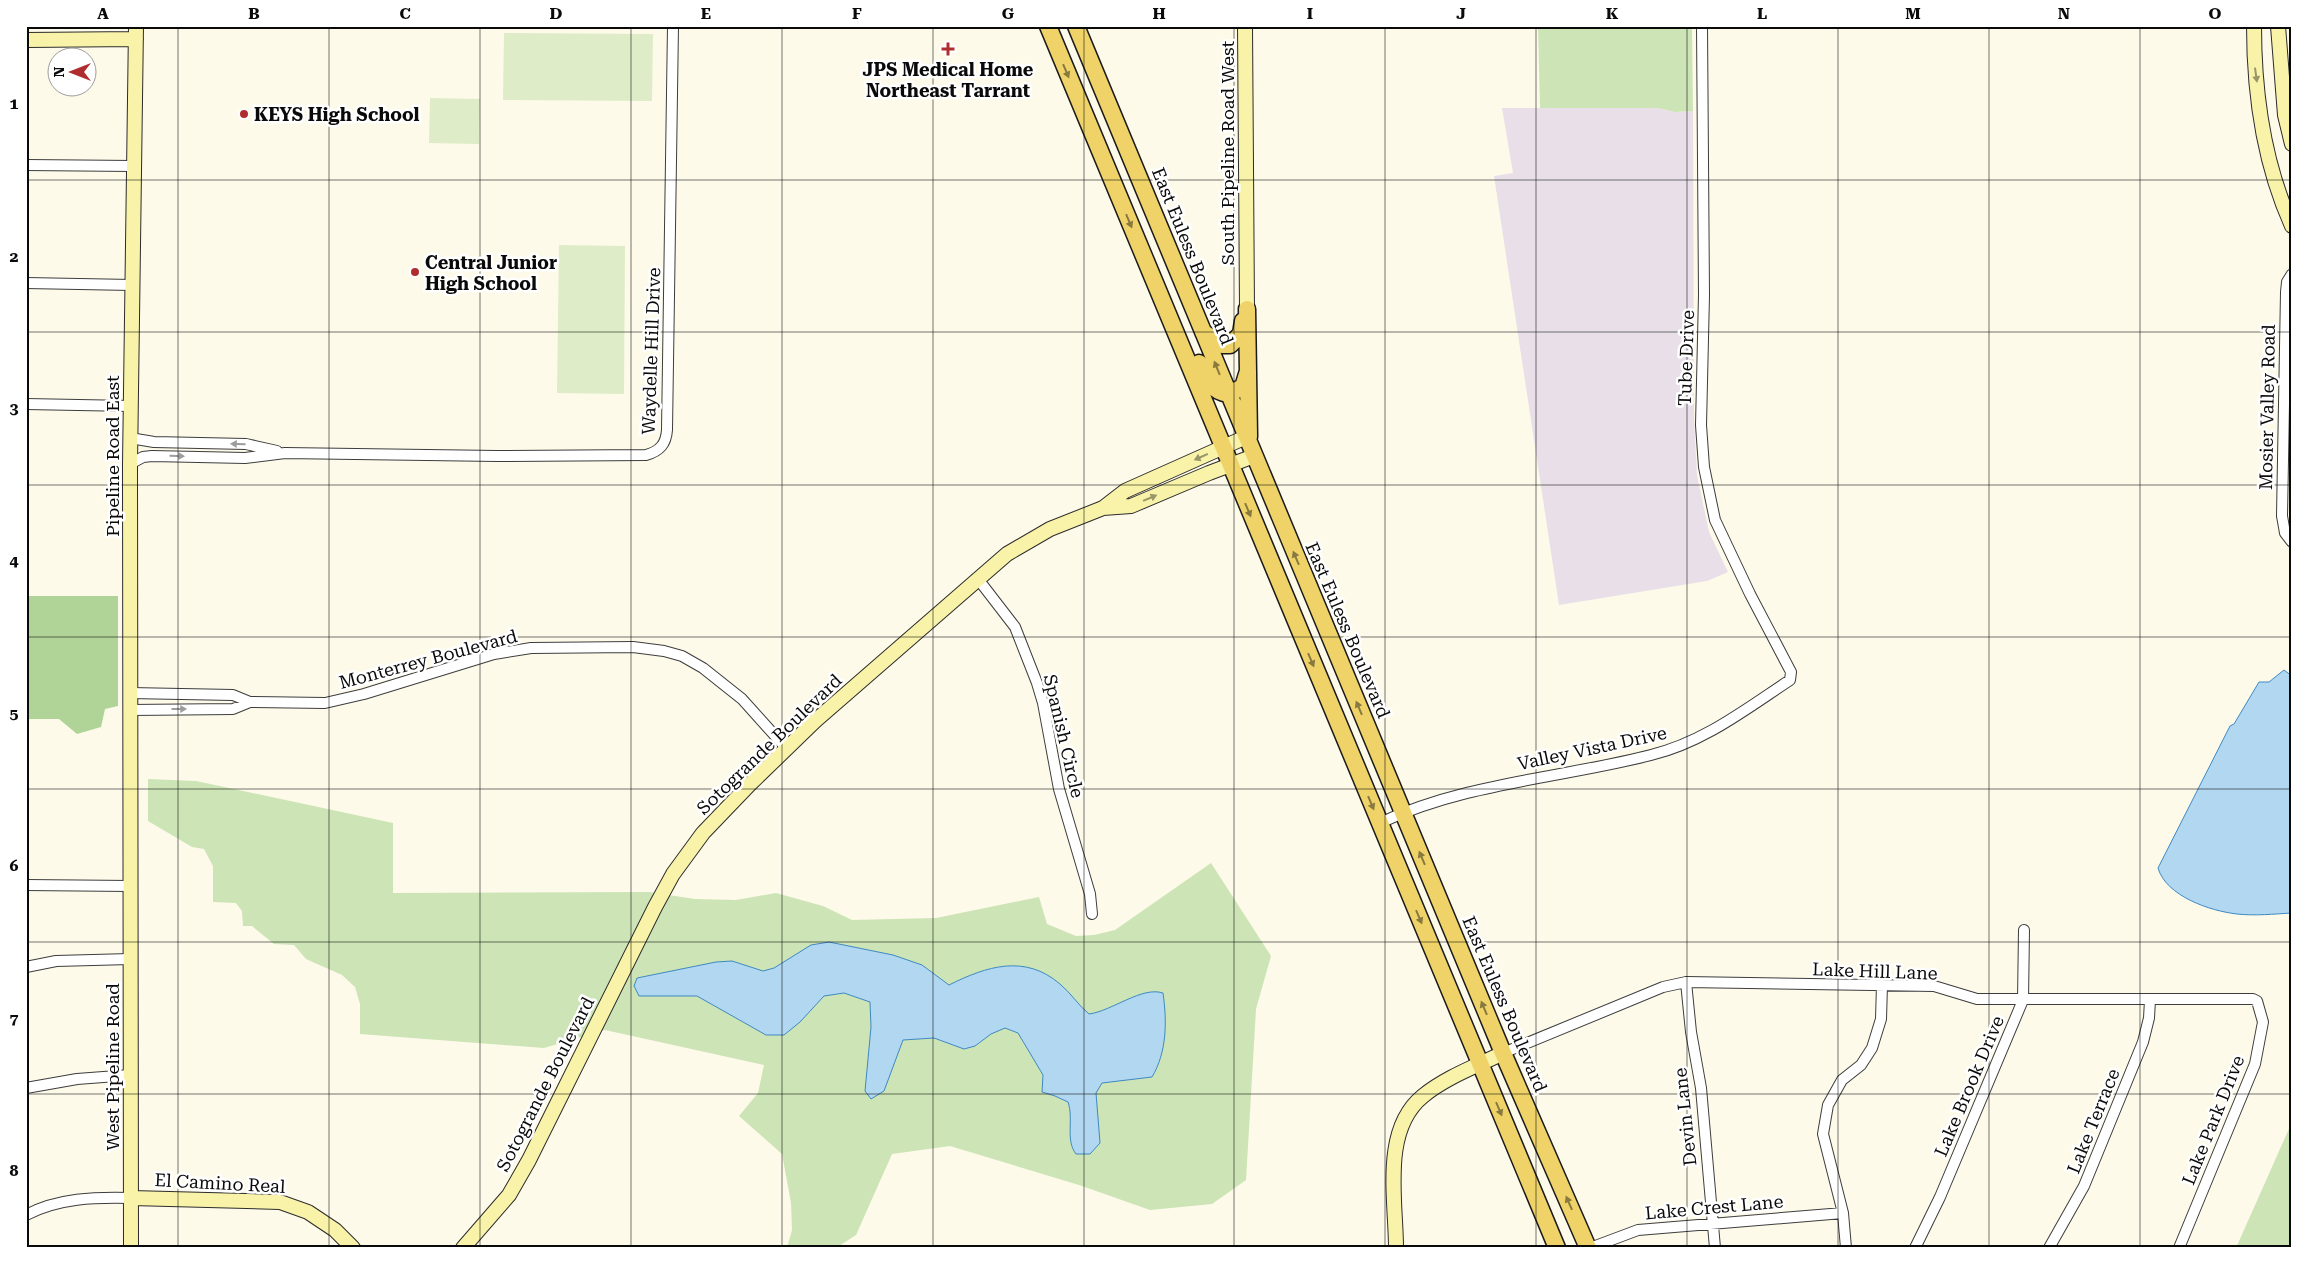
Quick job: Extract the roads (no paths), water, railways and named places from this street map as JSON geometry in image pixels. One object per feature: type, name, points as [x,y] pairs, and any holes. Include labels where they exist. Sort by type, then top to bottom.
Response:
[{"type":"main road","points":[[1048,26],[1222,448],[1557,1248]]},
{"type":"main road","name":"East Euless Boulevard","points":[[1076,26],[1503,1052],[1589,1248]]},
{"type":"main road","points":[[1098,147],[1122,137]]},
{"type":"main road","points":[[1159,294],[1179,322],[1207,382],[1214,390],[1228,394],[1243,387],[1248,371]]},
{"type":"main road","points":[[1203,332],[1222,345],[1230,345],[1241,334],[1247,309]]},
{"type":"main road","points":[[1247,309],[1250,446]]},
{"type":"street","name":"Waydelle Hill Drive","points":[[130,464],[143,457],[152,456],[245,458],[285,453],[497,456],[646,455],[654,453],[663,446],[666,440],[668,420],[673,26]]},
{"type":"street","name":"South Pipeline Road West","points":[[1245,26],[1247,309]]},
{"type":"street","name":"Tube Drive","points":[[1702,26],[1704,295],[1701,425],[1704,467],[1715,520],[1750,594],[1791,672]]},
{"type":"street","points":[[2254,26],[2254,67],[2265,141],[2282,203],[2292,226]]},
{"type":"street","points":[[2278,26],[2285,115],[2292,144]]},
{"type":"street","points":[[26,40],[136,33]]},
{"type":"street","name":"Pipeline Road East","points":[[130,886],[130,438],[136,33]]},
{"type":"street","points":[[26,166],[133,166]]},
{"type":"street","name":"Mosier Valley Road","points":[[2291,542],[2285,533],[2282,516],[2286,292],[2287,282],[2292,274]]},
{"type":"street","points":[[26,283],[132,285]]},
{"type":"street","points":[[26,404],[131,406]]},
{"type":"street","name":"Waydelle Hill Drive","points":[[130,438],[154,442],[246,444],[285,453]]},
{"type":"street","name":"Sotogrande Boulevard","points":[[463,1248],[490,1219],[514,1186],[538,1144],[654,907],[689,852],[704,833],[750,784],[815,721],[1007,554],[1043,533],[1103,508],[1125,491],[1222,448],[1250,446]]},
{"type":"street","name":"Sotogrande Boulevard","points":[[1103,508],[1131,506],[1230,465],[1250,446]]},
{"type":"street","name":"Spanish Circle","points":[[978,579],[1015,627],[1037,684],[1043,703],[1059,790],[1090,894],[1092,914]]},
{"type":"street","name":"Monterrey Boulevard","points":[[130,693],[233,695],[250,702],[325,703],[364,694],[494,654],[530,648],[598,646],[648,648],[682,656],[703,668],[742,699],[787,749]]},
{"type":"street","name":"Valley Vista Drive","points":[[1380,823],[1403,812],[1527,779],[1652,755],[1679,746],[1733,720],[1790,680],[1791,672]]},
{"type":"street","name":"Monterrey Boulevard","points":[[130,710],[233,709],[250,702]]},
{"type":"street","points":[[26,885],[130,886]]},
{"type":"street","name":"West Pipeline Road","points":[[130,886],[131,1248]]},
{"type":"street","name":"Lake Brook Drive","points":[[1915,1248],[1940,1197],[2023,1000],[2024,930]]},
{"type":"street","points":[[26,967],[56,961],[130,959]]},
{"type":"street","name":"Lake Hill Lane","points":[[1503,1052],[1663,987],[1686,982],[1934,986],[1977,1000],[2253,999],[2257,1001]]},
{"type":"street","name":"Devin Lane","points":[[1686,982],[1691,1032],[1701,1088],[1715,1248]]},
{"type":"street","points":[[1846,1248],[1843,1213],[1824,1134],[1828,1105],[1842,1080],[1861,1065],[1872,1048],[1881,1019],[1882,985]]},
{"type":"street","name":"Lake Terrace","points":[[2049,1248],[2084,1186],[2139,1051],[2149,1018],[2150,1000]]},
{"type":"street","name":"Lake Park Drive","points":[[2179,1248],[2255,1064],[2262,1022],[2257,1001]]},
{"type":"street","points":[[1396,1248],[1394,1152],[1400,1129],[1410,1110],[1421,1097],[1439,1085],[1503,1052]]},
{"type":"street","points":[[26,1088],[77,1079],[130,1075]]},
{"type":"street","points":[[26,1215],[52,1204],[78,1199],[131,1198]]},
{"type":"street","name":"El Camino Real","points":[[131,1198],[280,1202],[308,1212],[335,1230],[353,1248]]},
{"type":"street","name":"Lake Crest Lane","points":[[1589,1248],[1638,1230],[1843,1213]]},
{"type":"water","points":[[2284,670],[2292,676],[2292,913],[2244,915],[2202,906],[2170,887],[2158,868],[2230,726],[2234,724],[2259,682],[2269,682]]},
{"type":"water","points":[[829,942],[893,955],[922,965],[949,985],[992,968],[1020,966],[1033,969],[1047,975],[1060,984],[1089,1014],[1146,993],[1163,993],[1165,1036],[1161,1057],[1152,1077],[1102,1083],[1096,1093],[1100,1143],[1090,1154],[1076,1154],[1070,1136],[1070,1109],[1068,1102],[1042,1092],[1043,1075],[1018,1033],[1005,1028],[991,1034],[975,1046],[964,1049],[934,1038],[903,1040],[884,1091],[871,1099],[865,1091],[871,1027],[870,1002],[844,993],[824,996],[800,1022],[784,1035],[766,1035],[697,996],[639,996],[634,986],[637,978],[716,962],[732,961],[763,971],[774,968],[811,945]]},
{"type":"place","name":"JPS Medical Home Northeast Tarrant","points":[[948,49]]},
{"type":"place","name":"KEYS High School","points":[[244,114]]},
{"type":"place","name":"Central Junior High School","points":[[415,272]]}]
